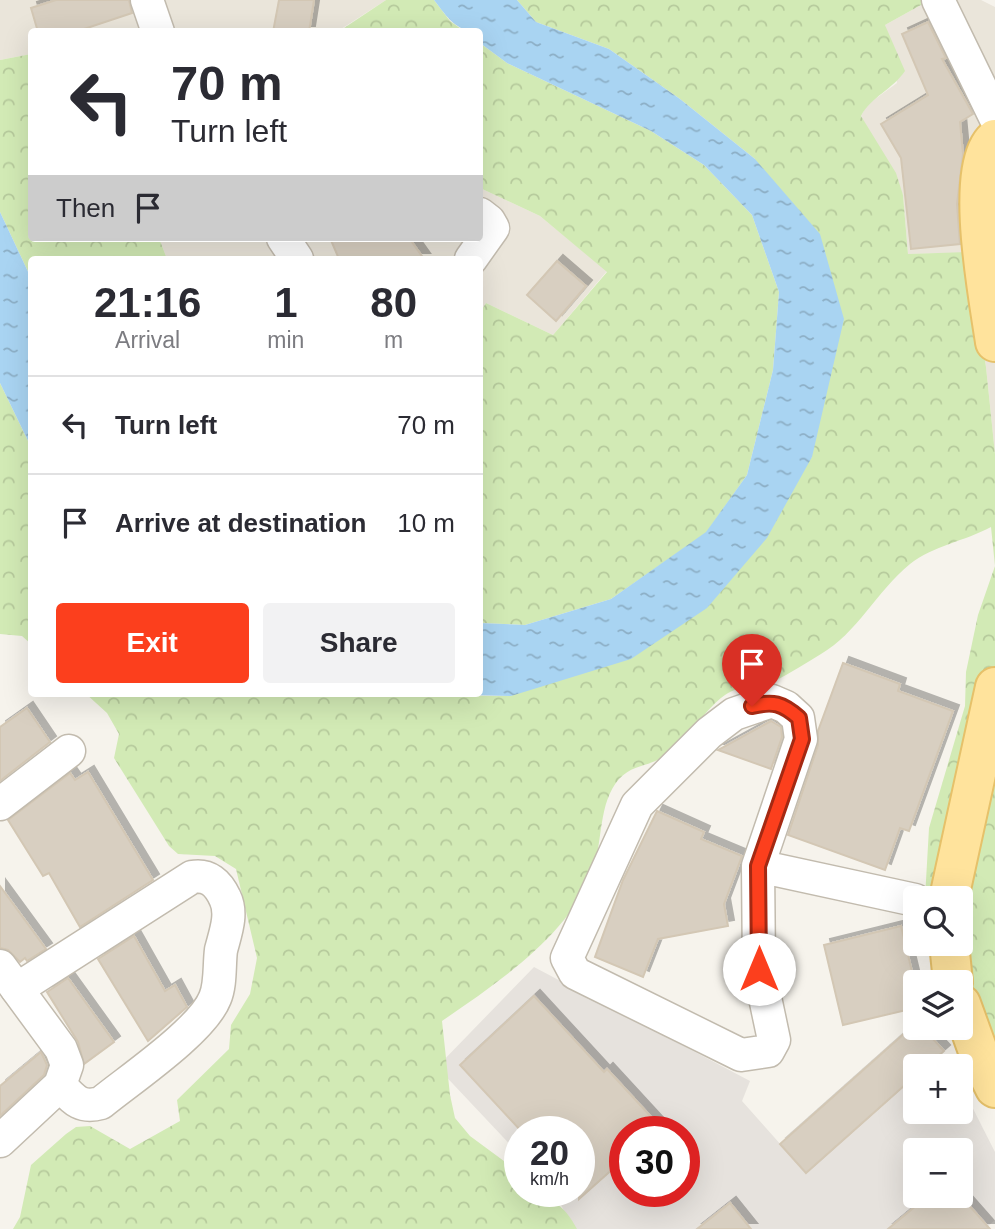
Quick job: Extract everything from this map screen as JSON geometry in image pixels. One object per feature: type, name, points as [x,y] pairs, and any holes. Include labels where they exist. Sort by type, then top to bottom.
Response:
[{"type":"main road","points":[[995,139],[986,150],[979,200],[980,234],[995,342]]},
{"type":"main road","points":[[952,886],[995,687]]},
{"type":"main road","points":[[973,1037],[995,1088]]},
{"type":"street","points":[[147,0],[157,28]]},
{"type":"street","points":[[939,0],[995,117]]},
{"type":"street","points":[[483,216],[492,228],[483,241]]},
{"type":"street","points":[[772,701],[786,707],[799,718],[802,739],[758,866],[759,969],[774,1040],[768,1051],[741,1055],[575,973],[567,958],[637,805],[709,733],[734,714],[772,701]]},
{"type":"street","points":[[0,804],[69,751]]},
{"type":"street","points":[[758,866],[903,897]]},
{"type":"street","points":[[0,1141],[60,1084],[68,1065],[61,1049],[8,978],[192,877],[202,875],[215,882],[226,899],[227,925],[215,999],[201,1018],[186,1034],[101,1103],[88,1106],[77,1103],[60,1084]]},
{"type":"shaded area","points":[[0,0],[386,0],[343,28],[28,28],[28,55],[0,60]]},
{"type":"shaded area","points":[[930,0],[981,0],[995,7],[995,454],[986,367],[968,253],[908,254],[903,195],[861,116],[867,105],[897,83],[885,25]]},
{"type":"shaded area","points":[[483,189],[540,216],[607,271],[553,335],[486,303],[483,308],[483,256],[166,256],[161,242],[483,242]]},
{"type":"shaded area","points":[[534,967],[750,1081],[742,1101],[806,1173],[903,1087],[903,1124],[973,1124],[973,1109],[995,1152],[995,1220],[985,1229],[574,1229],[562,1207],[595,1207],[595,1116],[504,1116],[504,1138],[437,1067]]},
{"type":"green space","points":[[386,0],[434,0],[450,21],[460,28],[344,28]]},
{"type":"green space","points":[[517,0],[930,0],[885,25],[905,71],[870,103],[861,116],[896,173],[903,195],[908,254],[968,252],[986,367],[995,454],[995,566],[991,527],[919,558],[887,586],[834,645],[775,681],[739,688],[725,695],[679,745],[655,761],[624,774],[607,799],[593,870],[582,894],[567,916],[530,956],[442,1021],[455,1118],[470,1136],[504,1161],[504,1207],[561,1207],[577,1229],[13,1229],[20,1217],[31,1165],[76,1127],[90,1126],[130,1149],[180,1121],[177,1100],[229,1049],[231,1025],[250,994],[257,958],[236,869],[215,856],[178,854],[169,846],[114,758],[119,734],[107,713],[89,697],[511,696],[812,457],[755,159],[680,99],[609,49],[536,22]]},
{"type":"green space","points":[[483,45],[507,63],[651,131],[704,165],[752,215],[779,292],[773,370],[747,475],[706,533],[611,599],[525,625],[483,623],[483,308],[486,303],[553,335],[607,272],[540,216],[483,189]]},
{"type":"green space","points":[[28,55],[28,242],[161,242],[166,256],[28,256],[28,272],[0,212],[0,60]]},
{"type":"green space","points":[[0,383],[28,441],[28,641],[22,636],[0,634]]},
{"type":"green space","points":[[995,566],[995,1094],[979,1074],[973,1030],[973,970],[965,970],[963,956],[973,956],[973,886],[926,886],[929,828],[965,706],[966,672],[978,615]]},
{"type":"water","points":[[434,0],[517,0],[536,22],[609,49],[680,99],[755,159],[820,234],[844,319],[812,457],[767,538],[707,608],[631,659],[511,696],[483,695],[483,623],[525,625],[611,599],[706,532],[747,475],[773,370],[779,292],[752,215],[704,165],[651,131],[507,63],[483,45],[483,28],[461,28],[448,18]]},
{"type":"water","points":[[0,212],[28,272],[28,441],[0,383]]},
{"type":"building","points":[[56,0],[129,0],[132,13],[87,28],[37,28],[31,8]]},
{"type":"building","points":[[279,0],[314,0],[310,28],[274,28]]},
{"type":"building","points":[[928,22],[946,58],[942,59],[973,114],[960,122],[963,154],[957,204],[960,244],[911,249],[901,158],[881,124],[928,95],[902,34]]},
{"type":"building","points":[[332,242],[412,242],[422,256],[338,256]]},
{"type":"building","points":[[557,261],[586,286],[556,321],[527,295]]},
{"type":"building","points":[[843,663],[900,684],[898,691],[953,711],[909,831],[900,828],[885,870],[788,835],[818,745],[818,731]]},
{"type":"building","points":[[27,708],[50,742],[0,781],[0,727]]},
{"type":"building","points":[[771,721],[781,727],[782,737],[771,769],[718,750]]},
{"type":"building","points":[[88,772],[153,880],[80,927],[49,873],[43,876],[8,820],[70,773],[75,780]]},
{"type":"building","points":[[657,811],[704,832],[701,839],[742,856],[724,904],[728,926],[658,939],[643,977],[595,957],[623,880]]},
{"type":"building","points":[[0,886],[46,949],[27,961],[25,958],[20,962],[8,950],[0,948]]},
{"type":"building","points":[[901,926],[903,956],[908,956],[912,970],[903,970],[903,1011],[843,1025],[824,945]]},
{"type":"building","points":[[134,936],[165,991],[175,985],[187,1007],[148,1041],[98,959]]},
{"type":"building","points":[[68,978],[114,1042],[84,1064],[78,1042],[47,992]]},
{"type":"building","points":[[534,996],[604,1072],[607,1069],[650,1116],[609,1116],[609,1172],[595,1185],[595,1116],[507,1116],[460,1065]]},
{"type":"building","points":[[903,1035],[903,1040],[934,1040],[944,1051],[941,1054],[903,1054],[903,1087],[806,1173],[780,1144]]},
{"type":"building","points":[[41,1052],[47,1065],[44,1075],[0,1116],[0,1086]]},
{"type":"building","points":[[730,1203],[751,1229],[697,1229]]},
{"type":"building","points":[[913,1208],[971,1208],[990,1229],[888,1229]]},
{"type":"route","points":[[752,706],[772,701],[786,707],[799,718],[802,739],[758,866],[759,969]]}]
